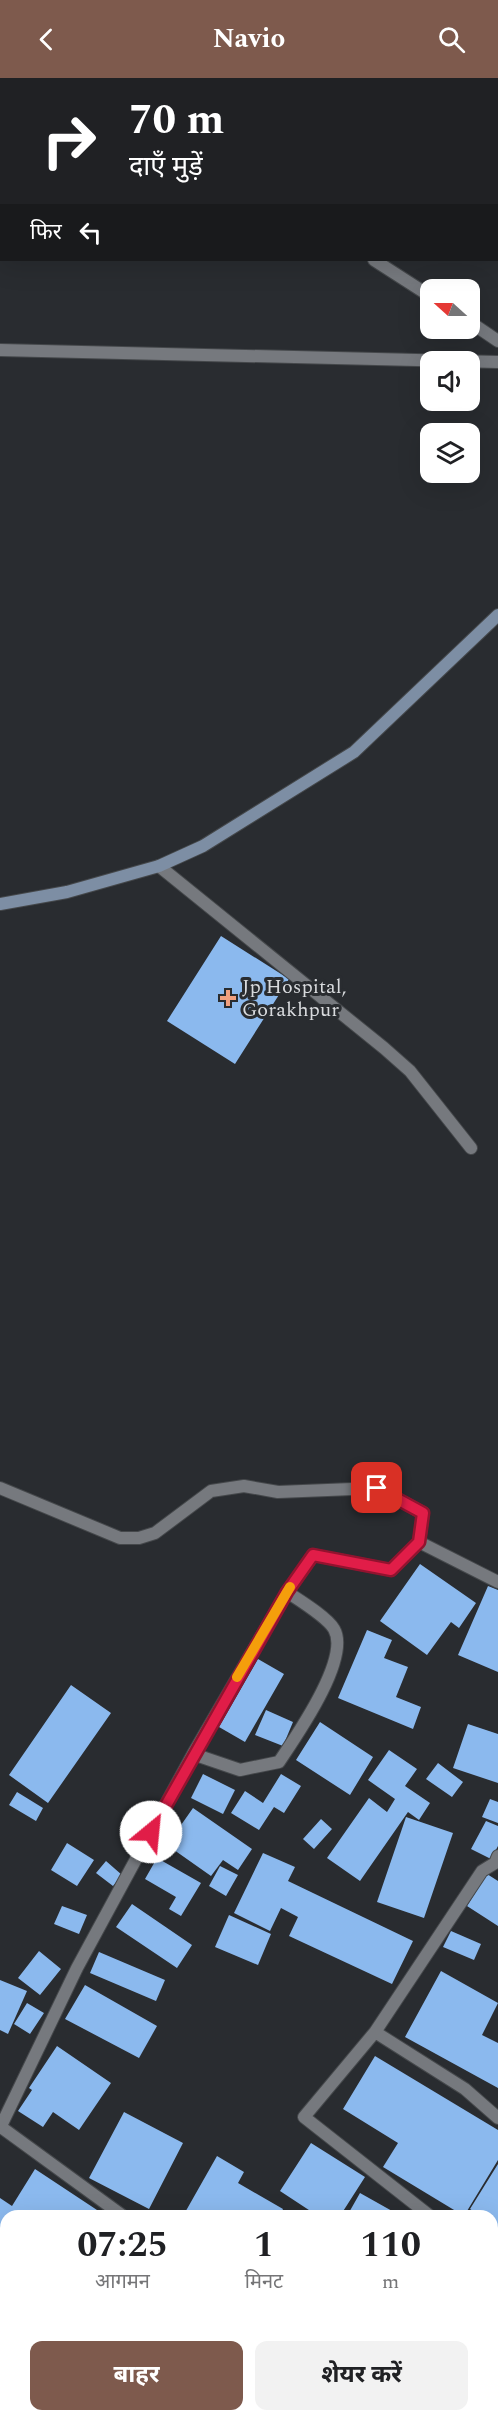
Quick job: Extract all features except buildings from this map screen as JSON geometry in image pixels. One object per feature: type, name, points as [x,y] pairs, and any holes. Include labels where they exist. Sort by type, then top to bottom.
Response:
[{"type":"street","points":[[376,261],[420,290]]},
{"type":"street","points":[[480,328],[498,340]]},
{"type":"street","points":[[0,350],[498,362]]},
{"type":"street","points":[[0,904],[67,892],[159,866],[203,846],[354,752],[498,615]]},
{"type":"street","points":[[159,866],[384,1047],[410,1071],[471,1148]]},
{"type":"street","points":[[0,1488],[120,1538],[139,1538],[155,1533],[211,1491],[244,1486],[278,1492],[377,1488],[423,1513],[419,1542],[391,1570],[313,1555],[287,1592],[193,1754],[76,1968],[0,2127],[115,2210]]},
{"type":"street","points":[[419,1542],[498,1582]]},
{"type":"street","points":[[193,1754],[240,1770],[279,1762],[306,1720],[337,1656],[339,1639],[333,1626],[287,1592]]},
{"type":"street","points":[[422,2210],[304,2117],[375,2032],[482,1871],[495,1863],[498,1856]]},
{"type":"street","points":[[375,2032],[465,2090],[498,2118]]},
{"type":"slow traffic","points":[[237,1677],[290,1587]]},
{"type":"place","name":"Jp Hospital, Gorakhpur","points":[[228,998]]},
{"type":"route","points":[[151,1832],[193,1754],[287,1592],[313,1555],[391,1570],[419,1542],[423,1513],[377,1488]]}]
